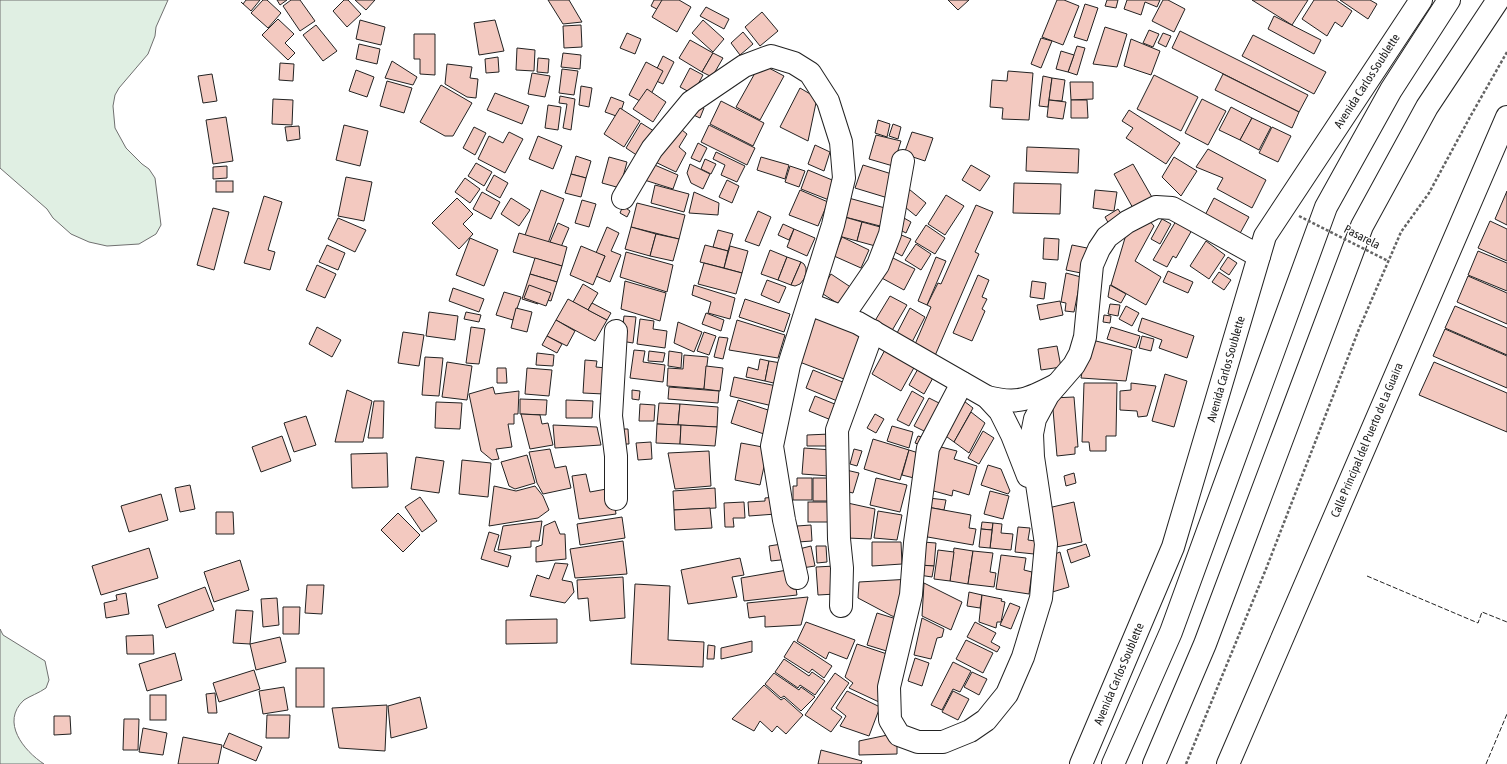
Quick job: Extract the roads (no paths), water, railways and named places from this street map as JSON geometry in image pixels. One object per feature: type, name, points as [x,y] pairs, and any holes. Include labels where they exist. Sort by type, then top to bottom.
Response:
[{"type":"street","name":"Avenida Carlos Soublette","points":[[1081,764],[1173,547],[1265,236],[1421,0]]},
{"type":"street","name":"Avenida Carlos Soublette","points":[[1113,764],[1172,632],[1326,207],[1391,90],[1449,0]]},
{"type":"street","points":[[1154,764],[1206,644],[1362,226],[1427,106],[1498,0]]},
{"type":"street","points":[[622,198],[652,149],[691,102],[744,66],[771,56],[794,63],[810,73],[828,101],[841,142],[844,178],[833,225],[789,365],[772,446],[784,520],[797,578]]},
{"type":"street","name":"Calle Principal del Puerto de La Guaira","points":[[1228,764],[1507,116]]},
{"type":"street","points":[[843,316],[878,265],[890,234],[903,161]]},
{"type":"street","points":[[962,383],[928,448],[915,543],[911,595],[889,687],[890,720],[899,735],[918,742],[943,742],[970,730],[986,720],[1007,694],[1023,657],[1041,598],[1046,544],[1039,505],[1033,457],[1032,434],[1035,419],[1048,395],[1064,378],[1080,354],[1085,337],[1092,265],[1098,249],[1107,237],[1127,222],[1156,207],[1172,208],[1259,256]]},
{"type":"street","points":[[809,304],[843,316],[873,331],[987,397],[1002,401],[1018,401],[1034,397],[1056,385]]},
{"type":"street","points":[[616,331],[611,416],[616,456],[616,499]]},
{"type":"street","points":[[841,606],[842,568],[839,539],[837,430],[873,331]]},
{"type":"street","points":[[987,397],[1000,411],[1012,435],[1039,505]]}]
